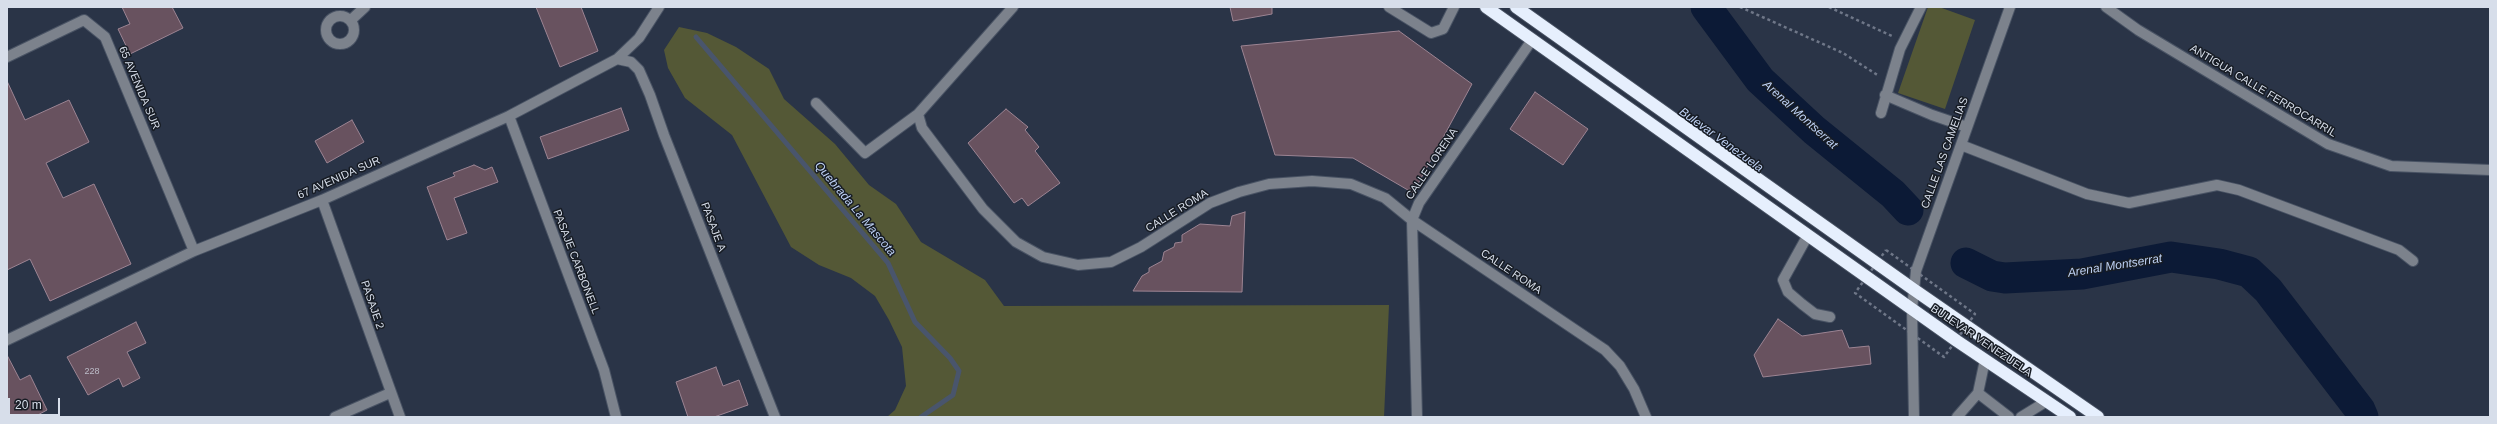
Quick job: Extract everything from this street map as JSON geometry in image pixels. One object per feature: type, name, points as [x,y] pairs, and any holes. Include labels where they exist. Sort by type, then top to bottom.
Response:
[{"type":"highway","name":"BULEVAR VENEZUELA","points":[[1486,7],[1912,309],[2070,417]]},
{"type":"highway","name":"BULEVAR VENEZUELA","points":[[1516,7],[1914,289],[2098,417]]},
{"type":"street","points":[[351,20],[365,7]]},
{"type":"street","name":"67 AVENIDA SUR","points":[[7,340],[194,251],[322,200],[509,116],[617,59],[639,38],[659,7]]},
{"type":"street","points":[[816,103],[865,153],[918,114],[1013,7]]},
{"type":"street","points":[[1389,7],[1431,33],[1443,29],[1454,7]]},
{"type":"street","points":[[1881,113],[1889,83],[1904,42],[1921,7]]},
{"type":"street","name":"CALLE LAS CAMELIAS","points":[[1914,417],[1912,309],[1916,271],[2010,7]]},
{"type":"street","name":"ANTIGUA CALLE FERROCARRIL","points":[[2106,7],[2138,30],[2328,144],[2390,166],[2490,170]]},
{"type":"street","name":"65 AVENIDA SUR","points":[[7,57],[84,20],[105,37],[194,251]]},
{"type":"street","name":"CALLE LORENA","points":[[1417,417],[1412,220],[1419,202],[1532,40]]},
{"type":"street","name":"PASAJE A","points":[[617,59],[631,62],[639,70],[775,417]]},
{"type":"street","points":[[1886,95],[1932,115],[1967,127]]},
{"type":"street","name":"CALLE ROMA","points":[[918,114],[922,128],[983,209],[1016,242],[1043,256],[1078,265],[1111,262],[1141,248],[1210,203],[1269,184],[1312,181],[1351,184],[1385,198],[1412,220],[1605,350],[1620,366],[1631,383],[1646,417]]},
{"type":"street","name":"PASAJE CARBONELL","points":[[509,116],[604,370],[616,417]]},
{"type":"street","points":[[1961,145],[2087,194],[2130,203],[2217,185],[2239,190],[2399,250],[2413,261]]},
{"type":"street","name":"PASAJE 2","points":[[322,200],[390,393],[400,417]]},
{"type":"street","points":[[1808,234],[1783,280],[1788,292],[1802,304],[1815,314],[1830,318]]},
{"type":"street","points":[[1956,417],[1978,393],[1985,360]]},
{"type":"street","points":[[335,417],[390,393]]},
{"type":"street","points":[[1978,393],[2009,417]]},
{"type":"street","points":[[2021,417],[2047,402]]},
{"type":"path","points":[[1740,7],[1844,53],[1889,83]]},
{"type":"path","points":[[1829,7],[1904,42]]},
{"type":"green space","points":[[1928,7],[1939,7],[1975,20],[1945,109],[1898,93]]},
{"type":"green space","points":[[679,27],[707,33],[736,47],[769,69],[784,99],[835,144],[869,185],[896,204],[921,242],[985,280],[1004,306],[1389,305],[1384,417],[887,417],[895,410],[906,386],[902,347],[889,320],[875,296],[851,278],[819,265],[791,247],[732,135],[685,98],[668,68],[664,50]]},
{"type":"building","points":[[122,7],[172,7],[183,28],[130,54],[118,29],[130,24]]},
{"type":"building","points":[[536,7],[581,7],[598,51],[560,67]]},
{"type":"building","points":[[1230,7],[1272,7],[1272,14],[1233,21]]},
{"type":"building","points":[[1399,31],[1472,84],[1413,193],[1353,158],[1275,155],[1241,46]]},
{"type":"building","points":[[7,81],[25,120],[69,100],[89,142],[46,163],[63,198],[94,184],[131,264],[50,301],[30,259],[7,270]]},
{"type":"building","points":[[1535,92],[1588,129],[1563,165],[1510,129]]},
{"type":"building","points":[[621,108],[629,130],[548,159],[540,137]]},
{"type":"building","points":[[1006,109],[1028,127],[1025,130],[1039,147],[1035,151],[1060,183],[1028,206],[1022,198],[1014,203],[968,143]]},
{"type":"building","points":[[352,120],[364,142],[327,163],[315,141]]},
{"type":"building","points":[[474,165],[485,170],[492,167],[498,182],[454,198],[467,233],[447,240],[427,187],[455,176],[453,173]]},
{"type":"building","points":[[1245,212],[1242,292],[1133,291],[1142,276],[1149,272],[1149,268],[1162,261],[1164,252],[1174,247],[1175,243],[1182,242],[1182,235],[1200,224],[1230,226],[1232,216]]},
{"type":"building","points":[[1778,319],[1802,336],[1842,330],[1849,348],[1869,346],[1871,364],[1763,377],[1754,355]]},
{"type":"building","points":[[136,322],[146,343],[127,352],[140,378],[123,387],[119,378],[88,395],[67,357]]},
{"type":"building","points":[[7,355],[20,380],[30,375],[47,410],[34,417],[7,417]]},
{"type":"building","points":[[716,367],[723,386],[739,380],[748,405],[714,417],[688,417],[676,382]]},
{"type":"waterway","name":"Arenal Montserrat","points":[[1706,7],[1760,80],[1814,130],[1893,194],[1908,210]]},
{"type":"waterway","name":"Quebrada La Mascota","points":[[696,37],[888,263],[915,322],[950,358],[959,371],[953,395],[921,417]]},
{"type":"waterway","name":"Arenal Montserrat","points":[[1966,263],[1992,276],[2005,278],[2082,274],[2171,257],[2219,264],[2249,272],[2268,290],[2360,410],[2363,417]]},
{"type":"water label","name":"Bulevar Venezuela","points":[[1721,140]]}]
